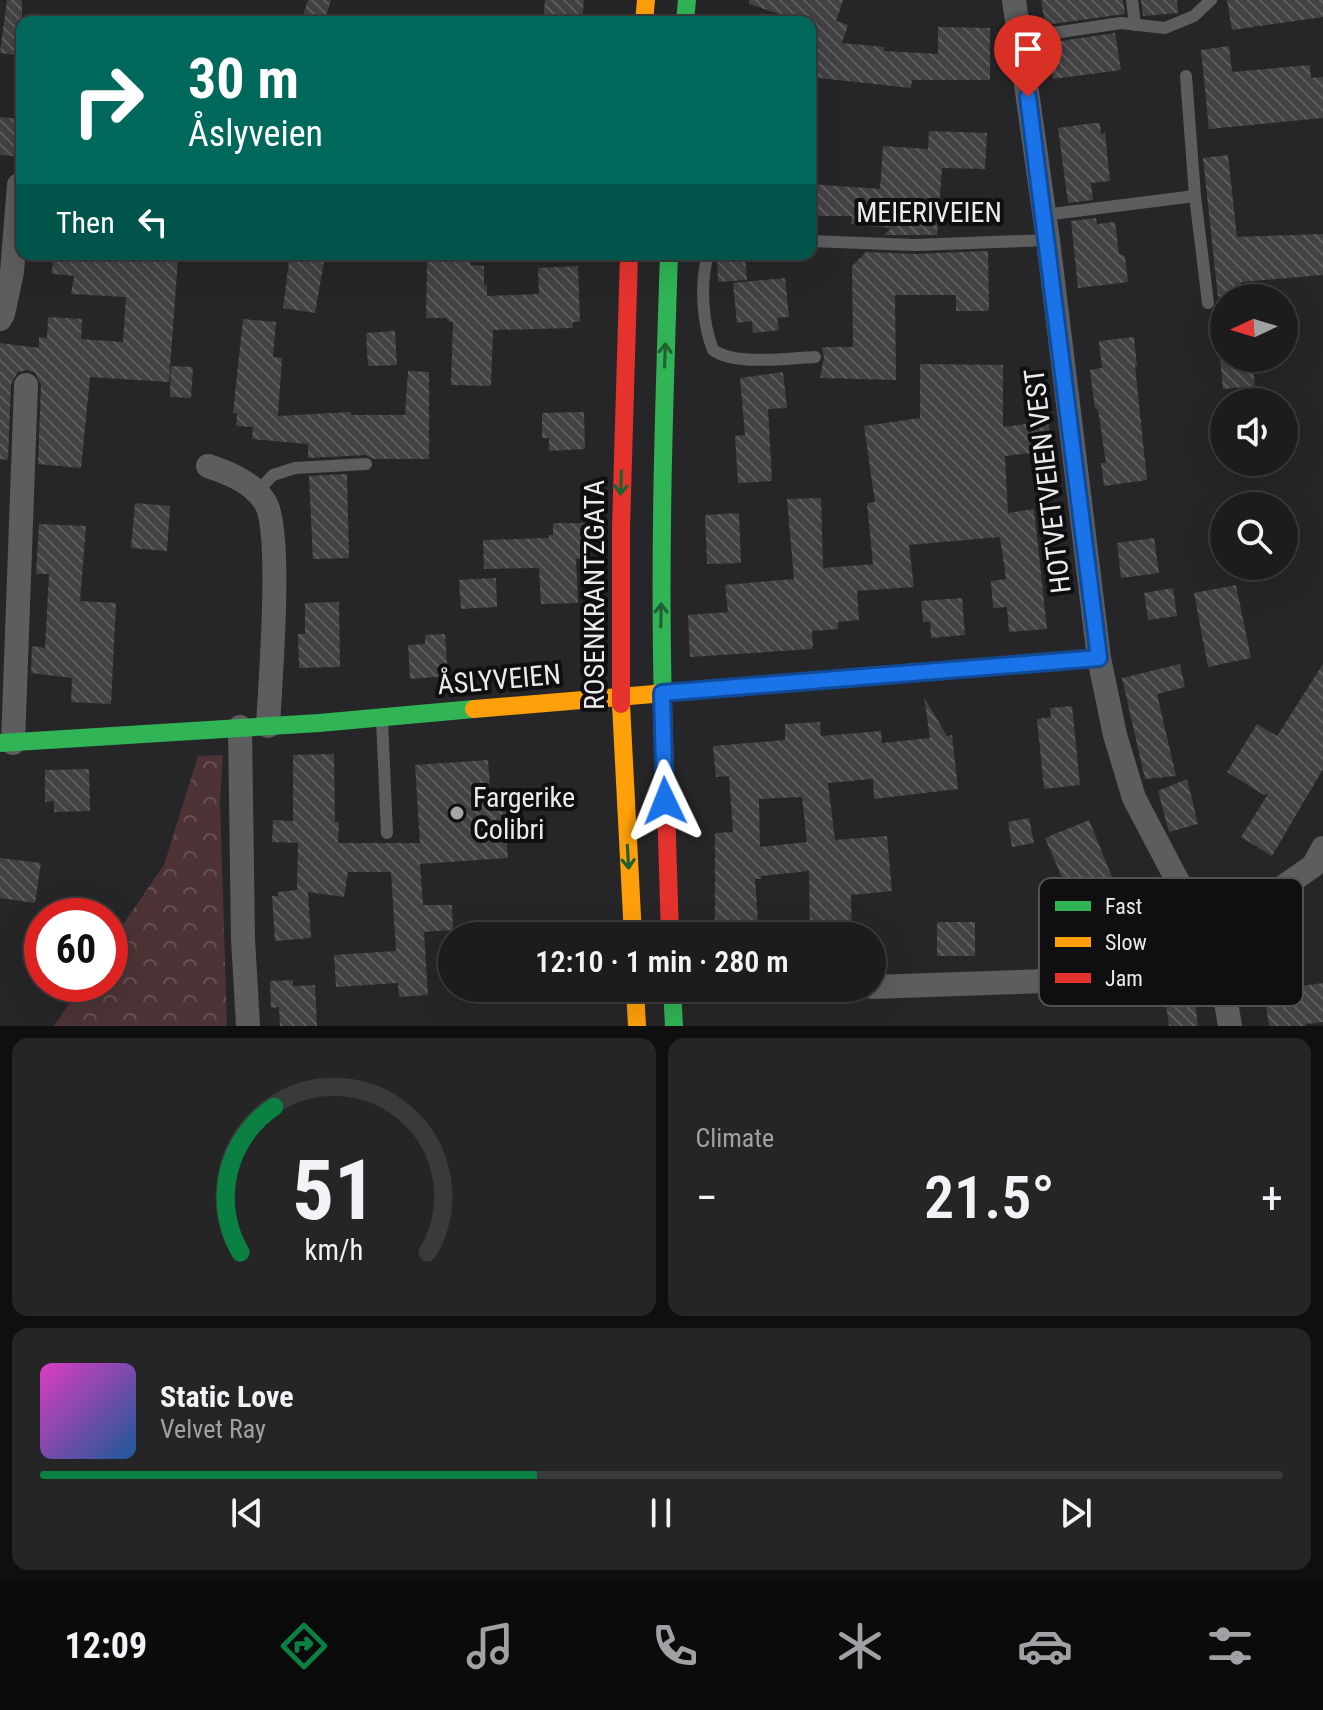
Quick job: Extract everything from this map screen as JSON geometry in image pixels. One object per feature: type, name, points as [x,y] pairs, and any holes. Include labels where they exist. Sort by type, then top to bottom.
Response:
[{"type":"main road","name":"ROSENKRANTZGATA","points":[[629,260],[620,505],[621,696],[632,922]]},
{"type":"main road","points":[[669,260],[663,422],[662,693],[670,922]]},
{"type":"main road","name":"ÅSLYVEIEN","points":[[7,743],[268,726],[1099,658]]},
{"type":"main road","points":[[636,1002],[637,1026]]},
{"type":"main road","points":[[673,1002],[674,1026]]},
{"type":"street","name":"HOTVETVEIEN VEST","points":[[1014,0],[1048,240],[1099,658],[1115,735],[1134,798],[1176,878]]},
{"type":"street","points":[[0,319],[12,272],[14,183]]},
{"type":"street","points":[[7,743],[26,385]]},
{"type":"street","points":[[208,466],[239,477],[266,503],[274,551],[268,726]]},
{"type":"street","points":[[240,727],[243,939],[248,1026]]},
{"type":"street","points":[[1296,878],[1313,866],[1323,848]]},
{"type":"street","points":[[886,987],[1039,981]]},
{"type":"street","name":"HOTVETVEIEN VEST","points":[[1227,1006],[1230,1026]]},
{"type":"lane","points":[[1132,0],[1135,25]]},
{"type":"lane","points":[[1020,38],[1121,23],[1152,29],[1178,24],[1194,16],[1211,0]]},
{"type":"lane","points":[[1186,76],[1195,196],[1208,303]]},
{"type":"lane","points":[[1044,215],[1195,196]]},
{"type":"lane","name":"MEIERIVEIEN","points":[[816,241],[915,245],[1048,240]]},
{"type":"lane","points":[[707,260],[703,281],[706,322],[713,350],[722,357],[743,359],[815,357]]},
{"type":"lane","points":[[256,493],[273,475],[295,468],[366,464]]},
{"type":"lane","points":[[382,717],[387,833]]},
{"type":"green space","points":[[223,755],[220,801],[227,1026],[54,1026],[70,1002],[128,1002],[128,917],[164,865],[198,756]]},
{"type":"building","points":[[7,0],[22,0],[22,16],[16,16],[16,55],[0,53]]},
{"type":"building","points":[[308,0],[331,0],[326,16],[303,16]]},
{"type":"building","points":[[545,0],[584,0],[583,16],[544,16]]},
{"type":"building","points":[[749,0],[843,0],[836,21],[848,25],[842,43],[884,47],[884,51],[938,54],[938,27],[990,28],[990,80],[912,80],[911,88],[816,78],[816,16],[785,16],[749,4]]},
{"type":"building","points":[[1041,0],[1123,0],[1125,14],[1045,25]]},
{"type":"building","points":[[1141,0],[1177,0],[1178,13],[1143,16]]},
{"type":"building","points":[[1227,0],[1323,0],[1323,17],[1232,30]]},
{"type":"building","points":[[1115,33],[1121,70],[1053,79],[1047,43]]},
{"type":"building","points":[[1229,46],[1232,72],[1310,65],[1311,78],[1323,77],[1323,118],[1209,129],[1201,50]]},
{"type":"building","points":[[0,117],[16,118],[16,156],[0,155]]},
{"type":"building","points":[[1100,123],[1101,134],[1105,133],[1110,181],[1091,183],[1093,200],[1068,203],[1058,128]]},
{"type":"building","points":[[929,131],[987,133],[985,169],[942,168],[937,235],[884,235],[891,228],[851,224],[852,216],[816,216],[816,184],[880,189],[883,146],[928,149]]},
{"type":"building","points":[[1228,155],[1237,237],[1323,234],[1323,275],[1217,284],[1203,158]]},
{"type":"building","points":[[1096,218],[1097,224],[1115,222],[1119,254],[1125,256],[1128,282],[1078,288],[1071,221]]},
{"type":"building","points":[[988,251],[989,311],[956,311],[956,295],[895,295],[896,380],[820,378],[824,357],[822,347],[853,347],[852,266],[866,252],[915,254]]},
{"type":"building","points":[[53,260],[178,260],[169,382],[90,377],[81,468],[38,464],[41,385],[35,373],[27,370],[18,372],[11,384],[8,460],[0,459],[0,343],[39,348],[39,337],[47,338],[48,317],[82,319],[81,339],[123,342],[126,297],[71,294],[74,276],[52,274]]},
{"type":"building","points":[[289,260],[324,260],[315,313],[283,308]]},
{"type":"building","points":[[717,260],[745,260],[747,280],[718,282]]},
{"type":"building","points":[[427,261],[471,262],[471,265],[484,266],[487,296],[539,294],[538,268],[578,266],[580,322],[573,322],[573,328],[493,330],[491,386],[451,385],[453,322],[447,318],[426,318]]},
{"type":"building","points":[[785,278],[789,317],[777,318],[779,330],[753,333],[752,321],[737,323],[733,283]]},
{"type":"building","points":[[243,319],[276,322],[273,357],[282,358],[278,416],[351,412],[351,415],[405,415],[408,371],[429,372],[429,459],[374,459],[366,455],[308,458],[308,444],[252,439],[253,427],[236,426],[237,413],[233,413]]},
{"type":"building","points":[[395,331],[397,365],[368,366],[366,333]]},
{"type":"building","points":[[1134,337],[1147,480],[1104,486],[1101,463],[1106,463],[1090,370],[1102,368],[1099,341]]},
{"type":"building","points":[[920,364],[1003,365],[1003,427],[1048,421],[1052,451],[1005,456],[1008,513],[1034,509],[1047,629],[1009,632],[1007,607],[993,608],[991,581],[1006,579],[1000,537],[909,545],[914,587],[857,591],[859,620],[838,622],[838,629],[812,631],[813,649],[690,657],[688,615],[728,612],[725,585],[794,579],[787,499],[821,498],[823,568],[873,564],[867,503],[875,502],[864,426],[920,418]]},
{"type":"building","points":[[171,366],[193,367],[191,398],[170,397]]},
{"type":"building","points":[[783,372],[787,408],[768,409],[772,481],[738,483],[735,436],[745,435],[740,378]]},
{"type":"building","points":[[1221,372],[1254,372],[1255,386],[1223,388]]},
{"type":"building","points":[[584,412],[585,449],[549,451],[549,438],[542,438],[542,413]]},
{"type":"building","points":[[347,474],[349,558],[313,559],[309,476]]},
{"type":"building","points":[[135,503],[170,506],[167,551],[131,548]]},
{"type":"building","points":[[739,513],[741,563],[707,564],[705,515]]},
{"type":"building","points":[[553,523],[585,523],[586,559],[576,559],[578,603],[541,604],[539,568],[484,569],[483,540],[549,538],[553,535]]},
{"type":"building","points":[[39,524],[86,526],[80,601],[116,603],[111,704],[71,702],[72,678],[31,673],[32,646],[45,648],[49,574],[36,574]]},
{"type":"building","points":[[1154,538],[1159,573],[1121,578],[1117,543]]},
{"type":"building","points":[[496,578],[497,607],[461,609],[459,580]]},
{"type":"building","points":[[1236,585],[1251,658],[1208,667],[1194,593]]},
{"type":"building","points":[[1173,588],[1177,616],[1148,620],[1144,593]]},
{"type":"building","points":[[962,598],[965,635],[931,638],[930,622],[923,622],[921,601]]},
{"type":"building","points":[[339,602],[340,667],[299,668],[298,634],[305,634],[305,603]]},
{"type":"building","points":[[445,634],[448,676],[410,679],[408,645],[425,644],[425,635]]},
{"type":"building","points":[[1180,664],[1185,687],[1157,694],[1176,776],[1145,779],[1122,678]]},
{"type":"building","points":[[1323,664],[1323,769],[1272,856],[1241,837],[1268,794],[1264,795],[1227,772],[1257,724],[1277,736]]},
{"type":"building","points":[[924,697],[947,736],[952,735],[958,789],[874,799],[873,779],[828,783],[835,840],[887,836],[892,891],[851,895],[852,922],[810,922],[809,871],[761,876],[761,879],[755,879],[758,922],[715,922],[715,833],[733,832],[729,776],[716,777],[713,746],[785,740],[785,724],[820,722],[821,736],[881,731],[882,743],[930,738]],"holes":[[[802,797],[807,842],[760,847],[759,799]]]},
{"type":"building","points":[[1072,706],[1080,785],[1044,789],[1037,719],[1051,717],[1050,708]]},
{"type":"building","points":[[334,754],[338,843],[420,843],[415,765],[488,760],[491,799],[511,797],[513,818],[505,819],[508,858],[420,864],[423,905],[452,905],[453,922],[438,922],[438,931],[424,932],[428,995],[399,997],[398,983],[336,987],[334,955],[396,951],[391,872],[348,872],[344,897],[308,892],[311,938],[275,941],[272,896],[278,896],[278,892],[297,890],[298,843],[272,842],[273,820],[293,821],[293,755]]},
{"type":"building","points":[[89,769],[90,811],[54,812],[54,801],[45,802],[45,770]]},
{"type":"building","points":[[1187,779],[1198,824],[1169,832],[1158,791]]},
{"type":"building","points":[[1029,818],[1034,843],[1012,847],[1008,822]]},
{"type":"building","points":[[1089,820],[1112,877],[1062,878],[1045,838]]},
{"type":"building","points":[[0,858],[41,863],[36,898],[24,898],[24,901],[0,898]]},
{"type":"building","points":[[937,922],[975,922],[975,956],[937,956]]},
{"type":"building","points":[[293,980],[293,986],[315,985],[317,1026],[280,1026],[279,1007],[271,1008],[270,981]]},
{"type":"building","points":[[1323,983],[1323,1022],[1306,1026],[1269,1026],[1266,1006],[1303,1006],[1303,986]]},
{"type":"building","points":[[1166,1006],[1196,1006],[1198,1026],[1169,1026]]},
{"type":"traffic: fast","points":[[686,16],[687,0]]},
{"type":"traffic: fast","points":[[663,705],[662,535],[669,260]]},
{"type":"traffic: fast","points":[[869,676],[1099,658]]},
{"type":"traffic: fast","points":[[0,743],[319,723],[474,709]]},
{"type":"traffic: fast","points":[[673,1002],[674,1026]]},
{"type":"traffic: slow","points":[[645,16],[646,0]]},
{"type":"traffic: slow","points":[[474,709],[869,676]]},
{"type":"traffic: slow","points":[[621,704],[632,922]]},
{"type":"traffic: slow","points":[[636,1002],[637,1026]]},
{"type":"traffic: jam","points":[[621,704],[621,528],[629,260]]},
{"type":"traffic: jam","points":[[663,705],[670,922]]},
{"type":"place","name":"Fargerike Colibri","points":[[457,813]]},
{"type":"route","points":[[665,801],[662,693],[1099,658],[1028,97]]}]
